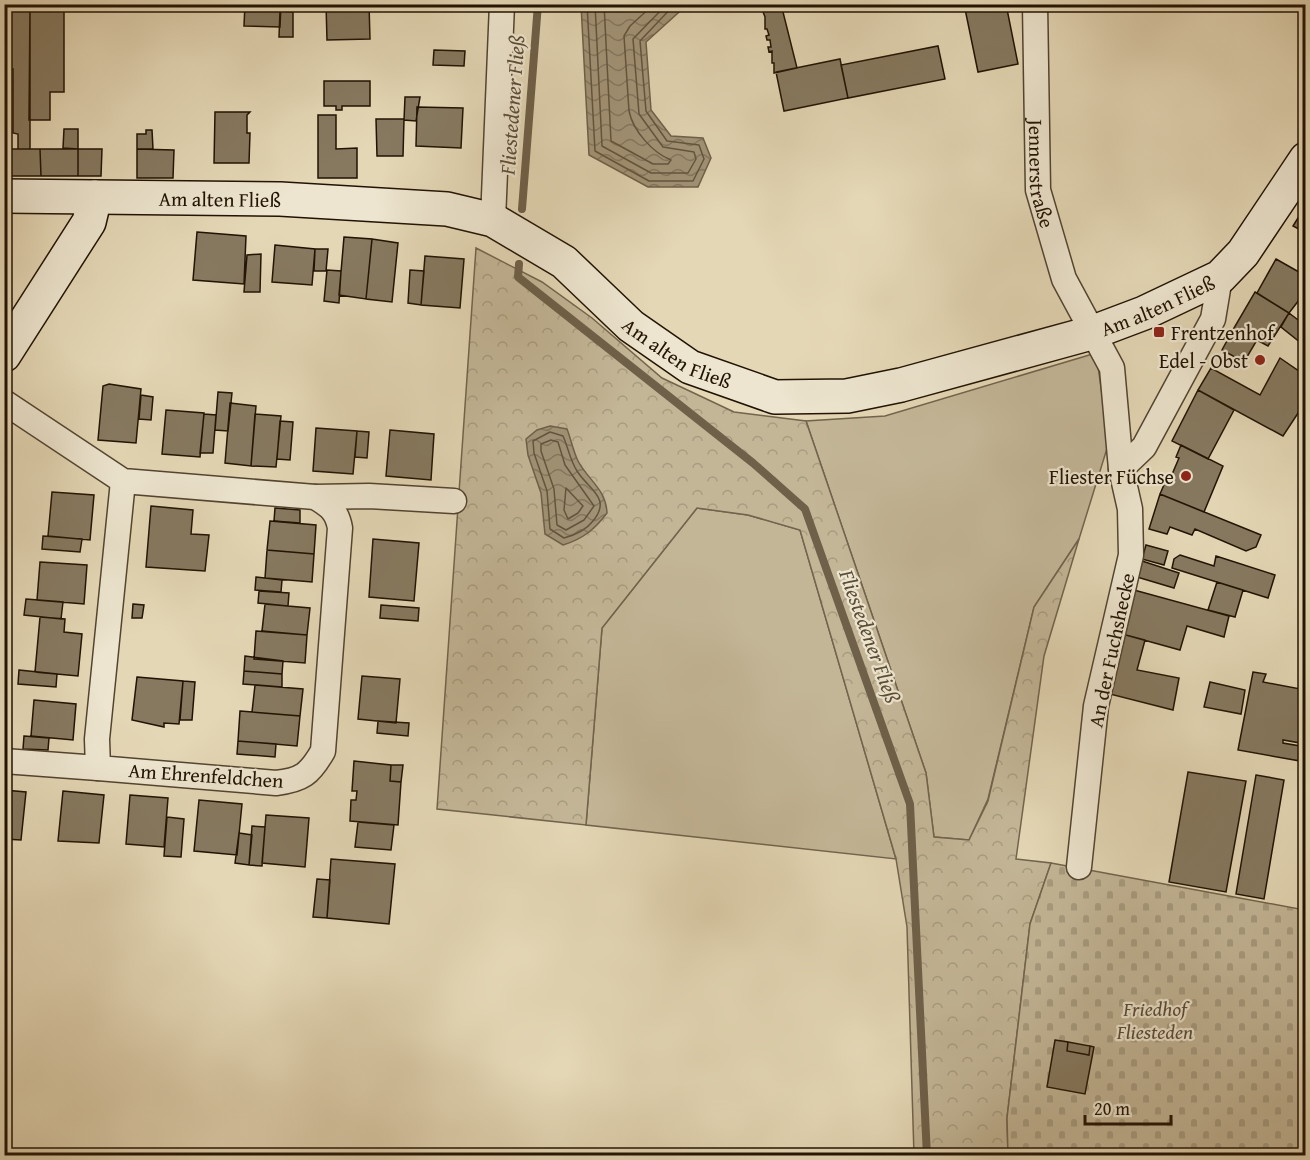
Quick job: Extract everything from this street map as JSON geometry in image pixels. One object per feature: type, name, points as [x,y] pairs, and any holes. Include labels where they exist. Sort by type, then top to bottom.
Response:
[{"type":"main road","name":"Am alten Fließ","points":[[4,196],[280,199],[420,206],[447,209],[493,220],[564,262],[631,326],[690,367],[775,397],[858,394],[901,385],[1091,333],[1144,313],[1220,277],[1243,253],[1305,159]]},
{"type":"main road","points":[[4,355],[88,222],[95,197]]},
{"type":"street","points":[[493,220],[502,4]]},
{"type":"street","name":"Jennerstraße","points":[[1035,4],[1038,190],[1064,279],[1091,333]]},
{"type":"street","points":[[1121,469],[1144,447],[1213,319],[1220,277]]},
{"type":"street","name":"An der Fuchshecke","points":[[1079,867],[1096,706],[1131,555],[1130,509],[1121,469],[1112,368],[1091,333]]},
{"type":"street","points":[[4,402],[123,481],[315,497],[369,496],[454,501]]},
{"type":"street","points":[[98,768],[97,739],[123,481]]},
{"type":"street","name":"Am Ehrenfeldchen","points":[[4,761],[276,783],[295,781],[312,770],[323,751],[340,528],[338,516],[332,507],[315,497]]},
{"type":"green space","points":[[476,248],[542,282],[592,318],[662,378],[734,412],[806,421],[926,773],[934,837],[969,840],[988,801],[1034,607],[1079,539],[1044,656],[1016,859],[1051,863],[1030,924],[1007,1118],[1008,1155],[914,1155],[907,927],[896,859],[800,530],[748,515],[697,508],[602,628],[586,825],[437,809]]},
{"type":"green space","points":[[1096,353],[1109,442],[1079,539],[1034,607],[988,799],[969,840],[934,837],[926,773],[806,421],[885,416]]},
{"type":"green space","points":[[697,508],[748,515],[800,530],[896,859],[586,825],[602,628]]},
{"type":"green space","name":"Friedhof Fliesteden","points":[[1051,863],[1305,910],[1305,1155],[1008,1156],[1007,1118],[1030,924]]},
{"type":"water","points":[[581,5],[681,5],[679,12],[646,42],[651,110],[671,136],[703,138],[711,158],[698,187],[648,187],[589,155]]},
{"type":"water","points":[[550,426],[567,429],[578,461],[600,491],[607,513],[588,533],[563,545],[545,534],[541,493],[528,455],[526,439],[537,430]]},
{"type":"building","points":[[4,4],[30,4],[30,149],[18,149],[18,134],[13,133],[13,69],[4,69]]},
{"type":"building","points":[[30,4],[64,4],[64,92],[50,92],[50,120],[29,120]]},
{"type":"building","points":[[245,4],[281,4],[280,27],[244,26]]},
{"type":"building","points":[[326,4],[369,4],[370,39],[327,40]]},
{"type":"building","points":[[760,4],[781,4],[797,68],[774,73],[772,51],[769,52],[768,47],[771,47],[770,40],[767,40],[766,36],[769,35],[765,29],[765,17]]},
{"type":"building","points":[[964,4],[1006,4],[1018,64],[978,72]]},
{"type":"building","points":[[280,11],[293,12],[293,37],[279,37]]},
{"type":"building","points":[[938,46],[945,79],[848,98],[841,65]]},
{"type":"building","points":[[434,50],[465,51],[464,66],[433,65]]},
{"type":"building","points":[[840,59],[848,98],[784,111],[776,72]]},
{"type":"building","points":[[324,81],[370,81],[370,106],[342,106],[342,110],[336,110],[336,106],[324,106]]},
{"type":"building","points":[[405,97],[420,97],[416,121],[404,120]]},
{"type":"building","points":[[417,107],[463,108],[461,148],[416,146]]},
{"type":"building","points":[[215,112],[250,112],[247,115],[247,133],[250,133],[249,163],[214,163]]},
{"type":"building","points":[[318,115],[336,115],[336,149],[357,148],[357,178],[318,178]]},
{"type":"building","points":[[376,119],[404,119],[403,156],[377,156]]},
{"type":"building","points":[[64,129],[78,129],[78,149],[63,148]]},
{"type":"building","points":[[146,130],[152,130],[153,149],[137,149],[137,134],[146,134]]},
{"type":"building","points":[[4,149],[40,149],[41,176],[4,176]]},
{"type":"building","points":[[40,149],[78,149],[78,176],[41,176]]},
{"type":"building","points":[[78,149],[102,149],[101,176],[78,176]]},
{"type":"building","points":[[137,149],[174,150],[173,178],[137,178]]},
{"type":"building","points":[[1306,205],[1306,233],[1293,226]]},
{"type":"building","points":[[197,232],[246,236],[244,284],[193,280]]},
{"type":"building","points":[[344,237],[372,239],[366,299],[339,295]]},
{"type":"building","points":[[372,239],[398,243],[392,302],[366,299]]},
{"type":"building","points":[[275,245],[315,249],[312,285],[272,282]]},
{"type":"building","points":[[315,249],[328,249],[326,271],[314,271]]},
{"type":"building","points":[[261,254],[260,292],[244,292],[247,255]]},
{"type":"building","points":[[425,256],[464,259],[460,308],[421,305]]},
{"type":"building","points":[[1276,259],[1306,276],[1306,291],[1289,313],[1257,293]]},
{"type":"building","points":[[327,270],[341,271],[339,303],[324,301]]},
{"type":"building","points":[[410,270],[424,271],[421,305],[408,303]]},
{"type":"building","points":[[1255,292],[1289,313],[1268,346],[1234,328]]},
{"type":"building","points":[[1289,313],[1306,326],[1306,347],[1281,327]]},
{"type":"building","points":[[1234,328],[1257,340],[1244,362],[1222,350]]},
{"type":"building","points":[[1280,358],[1306,376],[1306,401],[1283,436],[1198,390],[1211,368],[1260,395]]},
{"type":"building","points":[[109,384],[141,389],[136,443],[98,440],[103,386]]},
{"type":"building","points":[[1198,390],[1234,410],[1208,459],[1172,441]]},
{"type":"building","points":[[218,392],[232,393],[228,431],[215,430]]},
{"type":"building","points":[[141,395],[153,397],[151,420],[139,419]]},
{"type":"building","points":[[230,403],[256,406],[251,466],[225,463]]},
{"type":"building","points":[[166,410],[204,413],[200,457],[162,454]]},
{"type":"building","points":[[204,414],[216,415],[213,453],[200,453]]},
{"type":"building","points":[[255,414],[281,416],[276,467],[251,466]]},
{"type":"building","points":[[280,421],[293,422],[290,460],[277,459]]},
{"type":"building","points":[[316,428],[357,431],[353,474],[313,471]]},
{"type":"building","points":[[390,430],[434,434],[431,480],[386,476]]},
{"type":"building","points":[[357,431],[369,432],[367,458],[355,457]]},
{"type":"building","points":[[1181,445],[1223,466],[1204,512],[1160,494],[1167,478],[1170,479],[1179,458],[1176,457]]},
{"type":"building","points":[[52,492],[94,495],[90,540],[48,536]]},
{"type":"building","points":[[1160,494],[1261,535],[1256,547],[1246,551],[1195,529],[1192,535],[1170,527],[1167,534],[1149,529]]},
{"type":"building","points":[[151,506],[193,510],[191,534],[209,535],[205,571],[146,567]]},
{"type":"building","points":[[275,508],[300,510],[300,523],[274,521]]},
{"type":"building","points":[[270,521],[316,525],[314,554],[267,550]]},
{"type":"building","points":[[43,536],[82,539],[80,552],[42,549]]},
{"type":"building","points":[[373,539],[419,543],[414,601],[369,597]]},
{"type":"building","points":[[1146,545],[1168,551],[1164,565],[1142,559]]},
{"type":"building","points":[[267,550],[314,554],[312,582],[265,578]]},
{"type":"building","points":[[1180,555],[1214,566],[1216,556],[1275,575],[1268,598],[1172,568],[1174,559]]},
{"type":"building","points":[[1142,561],[1179,573],[1174,588],[1137,577]]},
{"type":"building","points":[[40,562],[87,565],[84,604],[37,600]]},
{"type":"building","points":[[256,577],[282,580],[281,592],[255,590]]},
{"type":"building","points":[[1217,582],[1243,590],[1235,617],[1208,610]]},
{"type":"building","points":[[1134,590],[1229,616],[1224,637],[1187,626],[1180,650],[1122,634]]},
{"type":"building","points":[[259,591],[289,593],[288,606],[258,603]]},
{"type":"building","points":[[26,599],[63,602],[61,619],[24,615]]},
{"type":"building","points":[[133,604],[144,605],[142,618],[132,618]]},
{"type":"building","points":[[265,604],[310,608],[307,635],[262,631]]},
{"type":"building","points":[[381,605],[419,608],[418,621],[380,618]]},
{"type":"building","points":[[40,617],[65,619],[64,632],[82,634],[78,676],[35,672]]},
{"type":"building","points":[[256,631],[307,635],[305,663],[254,659]]},
{"type":"building","points":[[1122,634],[1145,640],[1137,670],[1179,678],[1173,710],[1106,693]]},
{"type":"building","points":[[245,656],[283,661],[282,674],[244,671]]},
{"type":"building","points":[[19,670],[57,674],[56,687],[18,684]]},
{"type":"building","points":[[244,671],[282,674],[282,687],[243,684]]},
{"type":"building","points":[[1253,672],[1266,674],[1263,682],[1306,690],[1306,744],[1283,740],[1283,743],[1306,747],[1306,762],[1238,750]]},
{"type":"building","points":[[362,676],[400,679],[396,723],[358,719]]},
{"type":"building","points":[[137,677],[183,681],[179,724],[164,723],[164,727],[132,720]]},
{"type":"building","points":[[183,681],[195,682],[192,720],[180,720]]},
{"type":"building","points":[[1210,682],[1245,690],[1241,714],[1204,707]]},
{"type":"building","points":[[255,685],[303,689],[300,716],[252,712]]},
{"type":"building","points":[[34,700],[76,704],[73,740],[31,736]]},
{"type":"building","points":[[240,711],[300,716],[297,746],[238,741]]},
{"type":"building","points":[[378,721],[409,723],[408,736],[377,733]]},
{"type":"building","points":[[24,736],[49,738],[48,750],[23,749]]},
{"type":"building","points":[[238,741],[276,744],[275,757],[237,754]]},
{"type":"building","points":[[354,761],[391,765],[390,781],[401,782],[398,825],[350,821],[351,800],[356,800],[357,791],[352,791]]},
{"type":"building","points":[[391,765],[403,765],[401,782],[390,781]]},
{"type":"building","points":[[1188,772],[1246,781],[1226,892],[1169,882]]},
{"type":"building","points":[[1256,775],[1284,780],[1264,899],[1236,894]]},
{"type":"building","points":[[4,790],[26,792],[21,840],[4,839]]},
{"type":"building","points":[[63,791],[104,795],[99,843],[58,841]]},
{"type":"building","points":[[130,795],[168,798],[164,847],[126,844]]},
{"type":"building","points":[[199,800],[242,804],[237,855],[194,851]]},
{"type":"building","points":[[266,815],[309,818],[305,867],[262,863]]},
{"type":"building","points":[[167,817],[184,819],[181,857],[164,856]]},
{"type":"building","points":[[358,822],[394,825],[391,850],[355,847]]},
{"type":"building","points":[[252,826],[265,827],[262,866],[249,865]]},
{"type":"building","points":[[239,833],[252,835],[249,865],[235,863]]},
{"type":"building","points":[[331,859],[395,864],[389,924],[327,918]]},
{"type":"building","points":[[317,879],[330,880],[327,918],[313,917]]},
{"type":"building","points":[[1055,1040],[1068,1042],[1067,1051],[1089,1055],[1090,1046],[1094,1047],[1085,1094],[1047,1087]]},
{"type":"building","points":[[1068,1042],[1090,1046],[1089,1055],[1067,1051]]},
{"type":"waterway","name":"Fliestedener Fließ","points":[[522,209],[538,4]]},
{"type":"waterway","name":"Fliestedener Fließ","points":[[519,264],[518,277],[753,463],[805,509],[910,804],[927,1156]]},
{"type":"place","name":"Frentzenhof","points":[[1159,332]]},
{"type":"place","name":"Edel - Obst","points":[[1260,360]]},
{"type":"place","name":"Fliester Füchse","points":[[1186,476]]}]
